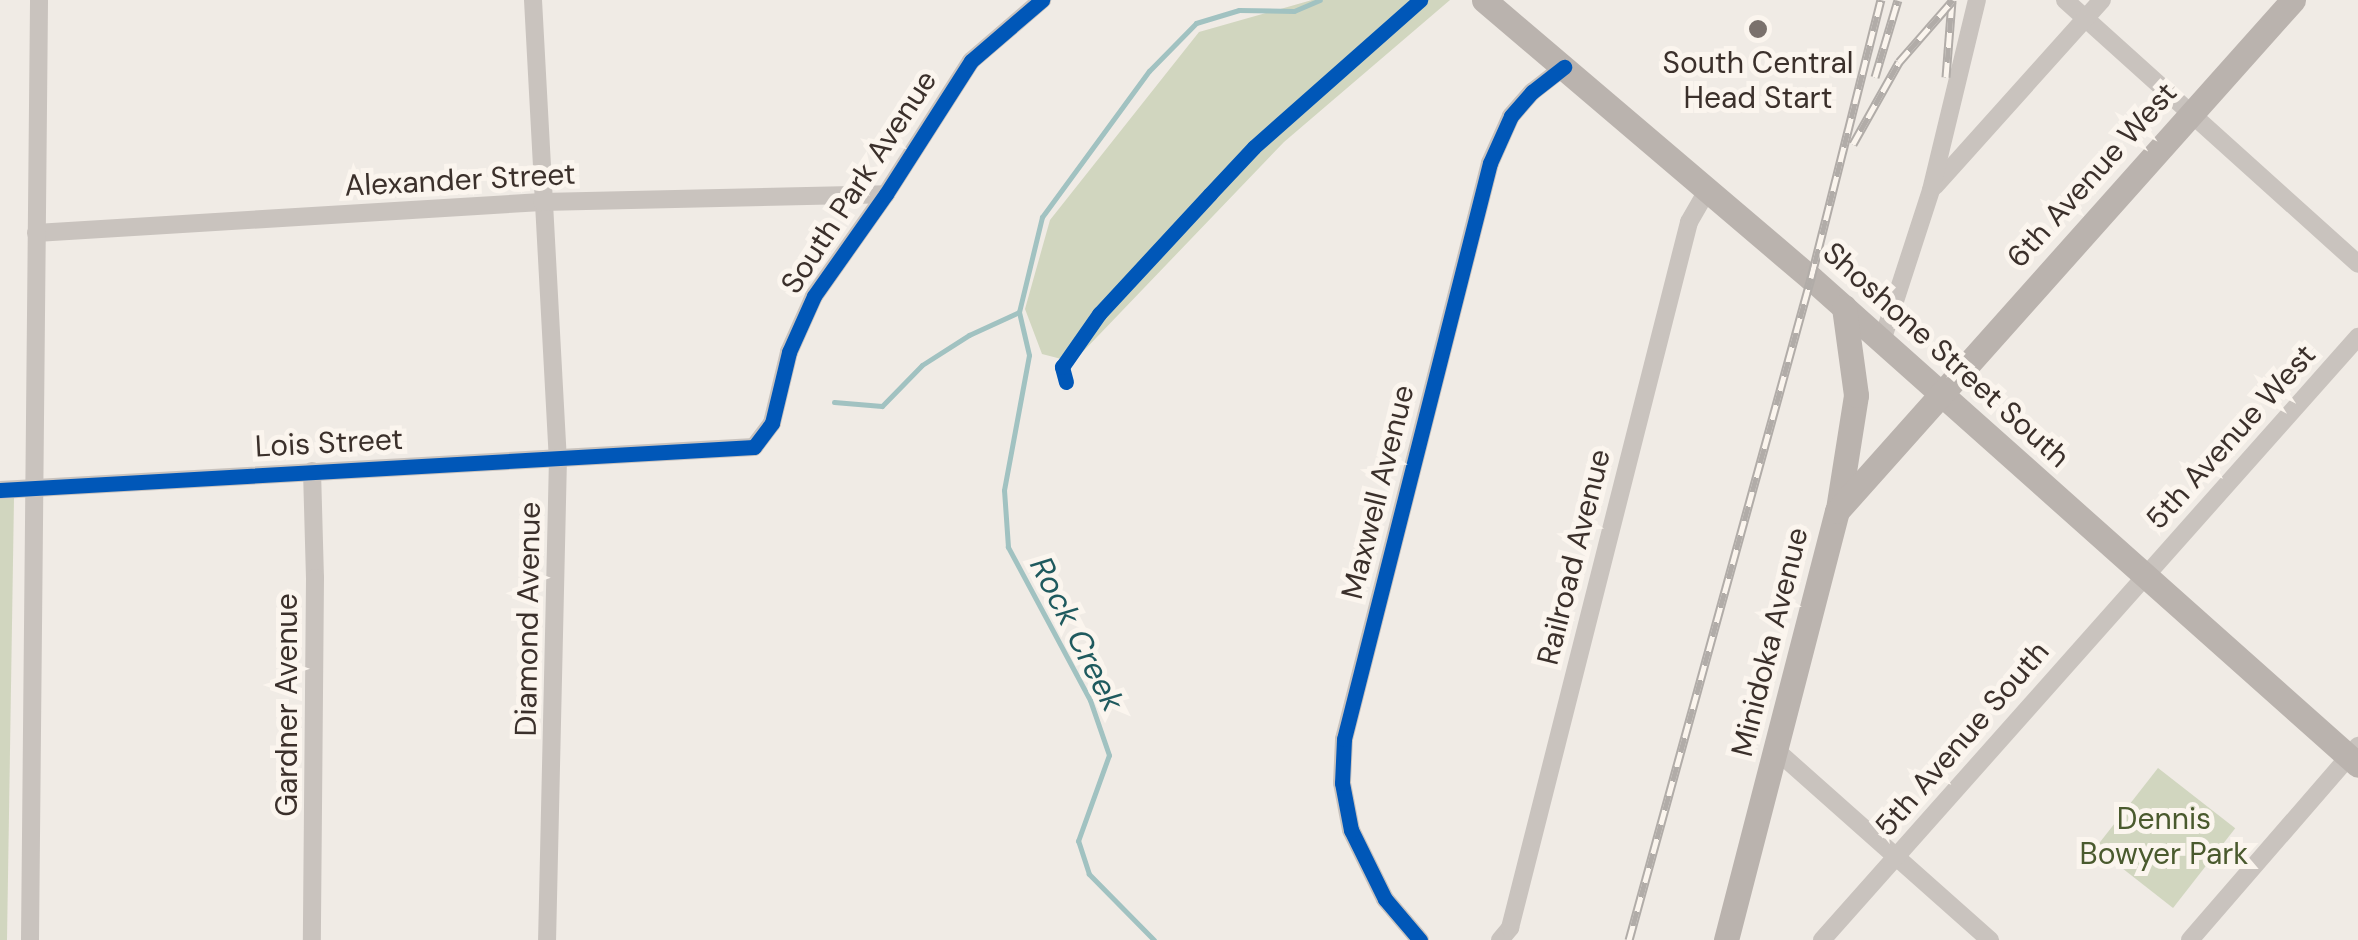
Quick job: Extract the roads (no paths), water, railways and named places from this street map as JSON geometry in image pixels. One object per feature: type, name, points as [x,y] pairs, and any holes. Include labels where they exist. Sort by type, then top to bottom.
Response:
[{"type":"main road","name":"Shoshone Street South","points":[[1484,0],[1708,188],[2144,575],[2355,756]]},
{"type":"main road","name":"6th Avenue West","points":[[1940,393],[2293,0]]},
{"type":"main road","points":[[1837,511],[1856,394],[1844,307]]},
{"type":"main road","name":"Minidoka Avenue","points":[[1726,940],[1837,511],[1940,393]]},
{"type":"street","points":[[30,940],[31,489],[39,0]]},
{"type":"street","name":"Diamond Avenue","points":[[533,0],[558,458],[547,940]]},
{"type":"street","name":"South Park Avenue","points":[[662,452],[754,446],[772,423],[790,352],[814,296],[886,194],[971,61],[1042,0]]},
{"type":"street","points":[[1882,341],[1931,190],[1977,0]]},
{"type":"street","points":[[2064,0],[2358,264]]},
{"type":"street","points":[[1931,190],[2102,0]]},
{"type":"street","name":"Maxwell Avenue","points":[[1420,940],[1385,899],[1351,830],[1342,783],[1344,739],[1490,163],[1511,116],[1559,63]]},
{"type":"street","name":"Railroad Avenue","points":[[1500,940],[1510,928],[1689,222],[1708,188]]},
{"type":"street","name":"Alexander Street","points":[[36,234],[542,202],[886,194]]},
{"type":"street","name":"5th Avenue West","points":[[2144,575],[2358,336]]},
{"type":"street","name":"Lois Street","points":[[0,490],[662,452]]},
{"type":"street","name":"Gardner Avenue","points":[[312,470],[316,578],[312,940]]},
{"type":"street","name":"5th Avenue South","points":[[1822,940],[2144,575]]},
{"type":"street","points":[[1777,750],[1990,940]]},
{"type":"street","points":[[2190,940],[2355,756]]},
{"type":"waterway","name":"Rock Creek","points":[[1154,940],[1089,874],[1078,841],[1109,755],[1090,700],[1008,547],[1004,490],[1029,355],[1019,312],[1042,217],[1149,71],[1196,23],[1239,10],[1294,11],[1320,0]]},
{"type":"waterway","points":[[834,402],[882,406],[922,365],[969,335],[1019,312]]},
{"type":"railway","points":[[1629,940],[1811,278],[1881,0]]},
{"type":"railway","points":[[1875,77],[1898,0]]},
{"type":"railway","points":[[1946,77],[1952,0]]},
{"type":"railway","points":[[1853,144],[1899,62],[1953,0]]},
{"type":"place","name":"South Central Head Start","points":[[1758,29]]},
{"type":"park label","name":"Dennis Bowyer Park","points":[[2164,836]]}]
